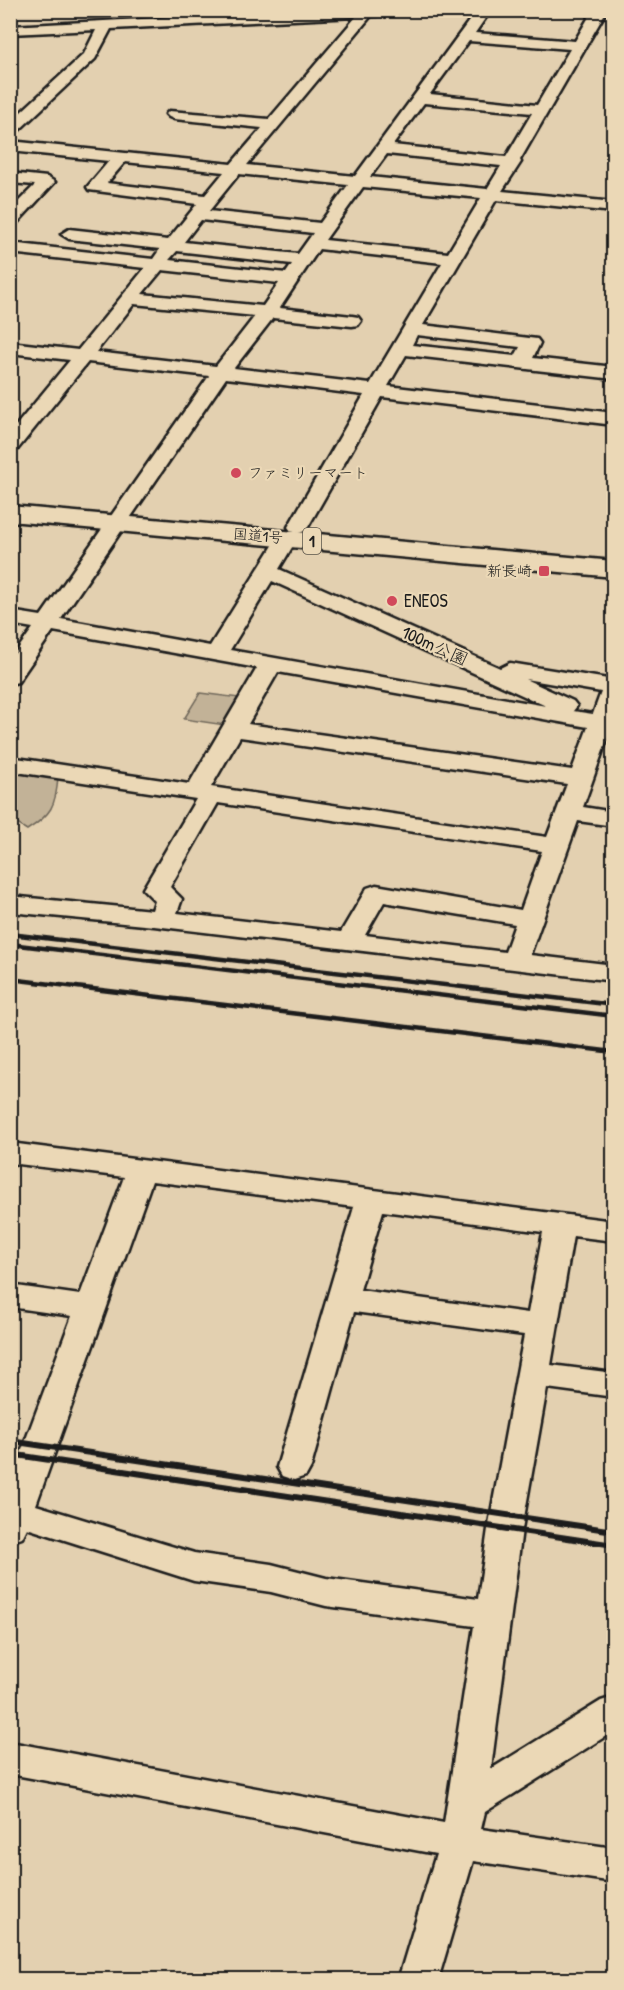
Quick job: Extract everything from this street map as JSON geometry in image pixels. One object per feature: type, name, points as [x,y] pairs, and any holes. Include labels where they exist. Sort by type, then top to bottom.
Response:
[{"type":"highway","name":"国道1号","points":[[10,501],[121,517],[293,533],[614,569]]},
{"type":"highway","name":"国道1号","points":[[10,513],[121,517]]},
{"type":"highway","name":"国道1号","points":[[293,533],[614,556]]},
{"type":"street","points":[[10,131],[90,56],[108,25],[123,10]]},
{"type":"street","points":[[10,30],[402,10]]},
{"type":"street","points":[[10,677],[49,624],[221,372],[268,312],[359,181],[484,10]]},
{"type":"street","points":[[216,654],[293,533],[374,391],[491,194],[513,162],[600,10]]},
{"type":"street","points":[[10,446],[209,200],[366,12]]},
{"type":"street","points":[[466,36],[580,46]]},
{"type":"street","points":[[421,98],[543,110]]},
{"type":"street","points":[[174,114],[272,124]]},
{"type":"street","points":[[10,146],[614,207]]},
{"type":"street","points":[[384,149],[513,162]]},
{"type":"street","points":[[122,157],[94,187],[209,200]]},
{"type":"street","points":[[10,178],[47,182],[17,205],[10,219]]},
{"type":"street","points":[[197,215],[453,259]]},
{"type":"street","points":[[69,234],[303,260]]},
{"type":"street","points":[[10,248],[291,279]]},
{"type":"street","points":[[131,298],[352,321]]},
{"type":"street","points":[[412,329],[531,343],[521,363]]},
{"type":"street","points":[[10,347],[614,419]]},
{"type":"street","points":[[400,349],[614,373]]},
{"type":"street","name":"100m公園","points":[[267,571],[608,723]]},
{"type":"street","points":[[10,617],[608,723]]},
{"type":"street","points":[[471,652],[507,669],[613,687],[608,723],[581,778],[515,961]]},
{"type":"street","points":[[162,919],[169,899],[156,888],[233,729],[271,664]]},
{"type":"street","points":[[233,729],[581,778]]},
{"type":"street","points":[[10,764],[556,846]]},
{"type":"street","points":[[569,812],[614,819]]},
{"type":"street","points":[[349,941],[376,893],[530,919]]},
{"type":"street","points":[[10,904],[162,919],[614,973]]},
{"type":"street","points":[[10,1153],[614,1231]]},
{"type":"street","points":[[141,1170],[14,1521],[194,1568],[271,1578],[326,1592],[494,1615]]},
{"type":"street","points":[[294,1467],[371,1200]]},
{"type":"street","points":[[418,1980],[459,1842],[468,1803],[505,1528],[560,1224]]},
{"type":"street","points":[[10,1296],[91,1308]]},
{"type":"street","points":[[343,1299],[541,1326]]},
{"type":"street","points":[[532,1374],[614,1385]]},
{"type":"street","points":[[468,1803],[614,1712]]},
{"type":"street","points":[[10,1758],[459,1842],[614,1865]]},
{"type":"shaded area","points":[[200,693],[240,698],[225,725],[184,719]]},
{"type":"shaded area","points":[[10,769],[58,777],[56,795],[51,809],[27,830],[11,820]]},
{"type":"railway","points":[[10,934],[614,1005]]},
{"type":"railway","points":[[10,944],[614,1016]]},
{"type":"railway","points":[[10,979],[614,1052]]},
{"type":"railway","points":[[10,1441],[614,1531]]},
{"type":"railway","points":[[10,1454],[614,1545]]},
{"type":"place","name":"ファミリーマート","points":[[236,473]]},
{"type":"place","name":"新長崎","points":[[544,571]]},
{"type":"place","name":"ENEOS","points":[[392,601]]}]
